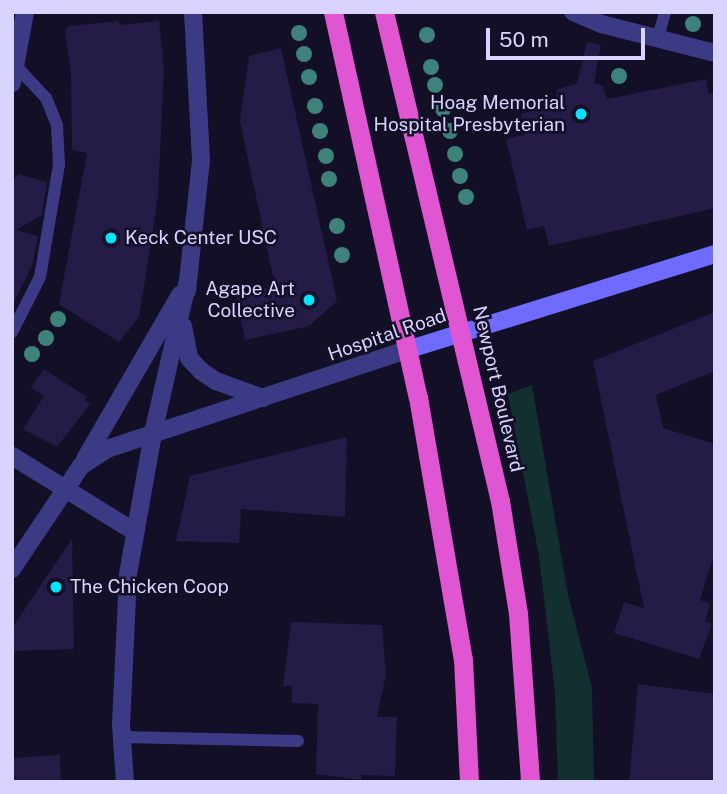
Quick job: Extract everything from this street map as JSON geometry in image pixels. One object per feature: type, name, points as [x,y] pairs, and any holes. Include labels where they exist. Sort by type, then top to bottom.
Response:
[{"type":"highway","points":[[333,12],[410,349],[463,659],[468,782]]},
{"type":"highway","name":"Newport Boulevard","points":[[384,12],[500,501],[518,613],[530,782]]},
{"type":"main road","name":"Hospital Road","points":[[410,349],[715,254]]},
{"type":"street","points":[[12,83],[25,12]]},
{"type":"street","points":[[193,12],[201,160],[183,333],[189,358],[216,381],[263,397]]},
{"type":"street","points":[[573,12],[601,24],[715,53]]},
{"type":"street","points":[[125,782],[122,737],[128,574],[153,433],[188,280]]},
{"type":"street","points":[[12,569],[81,466],[188,280]]},
{"type":"street","name":"Hospital Road","points":[[81,466],[107,449],[410,349]]},
{"type":"street","points":[[12,456],[64,491],[135,531]]},
{"type":"lane","points":[[658,37],[666,12]]},
{"type":"lane","points":[[12,332],[40,277],[59,165],[57,125],[46,98],[16,65]]},
{"type":"lane","points":[[122,737],[298,741]]},
{"type":"green space","points":[[532,385],[568,595],[592,688],[594,782],[558,782],[555,692],[539,556],[508,394]]},
{"type":"building","name":"Keck Center USC","points":[[119,21],[119,25],[159,21],[164,68],[158,196],[145,281],[139,317],[119,342],[59,304],[87,153],[72,150],[71,76],[65,31],[69,26]]},
{"type":"building","points":[[587,42],[601,45],[594,83],[603,86],[607,99],[706,79],[709,94],[715,93],[715,208],[549,246],[544,226],[527,230],[506,139],[525,134],[521,114],[556,104],[557,89],[577,84]]},
{"type":"building","points":[[281,48],[337,301],[309,326],[245,340],[236,295],[275,286],[240,121],[249,56]]},
{"type":"building","points":[[18,174],[47,182],[42,215],[16,230],[38,236],[33,263],[12,306],[12,181]]},
{"type":"building","points":[[715,312],[715,371],[656,395],[663,428],[715,444],[715,552],[700,600],[710,603],[705,621],[712,624],[699,659],[614,633],[624,602],[644,608],[593,361]]},
{"type":"building","points":[[44,369],[87,397],[84,400],[90,404],[57,447],[23,429],[44,396],[31,388]]},
{"type":"building","points":[[347,437],[345,517],[241,509],[239,543],[176,541],[190,476]]},
{"type":"building","name":"The Chicken Coop","points":[[72,539],[74,649],[12,651],[12,628]]},
{"type":"building","points":[[291,622],[382,625],[386,674],[377,717],[397,717],[395,776],[361,775],[361,780],[316,774],[318,704],[292,703],[292,686],[283,686]]},
{"type":"building","points":[[638,684],[715,694],[715,782],[629,782]]},
{"type":"building","points":[[60,755],[61,782],[15,782],[12,758]]},
{"type":"place","name":"Hoag Memorial Hospital Presbyterian","points":[[581,114]]},
{"type":"place","name":"Keck Center USC","points":[[111,238]]},
{"type":"place","name":"Agape Art Collective","points":[[309,300]]},
{"type":"place","name":"The Chicken Coop","points":[[56,587]]}]
